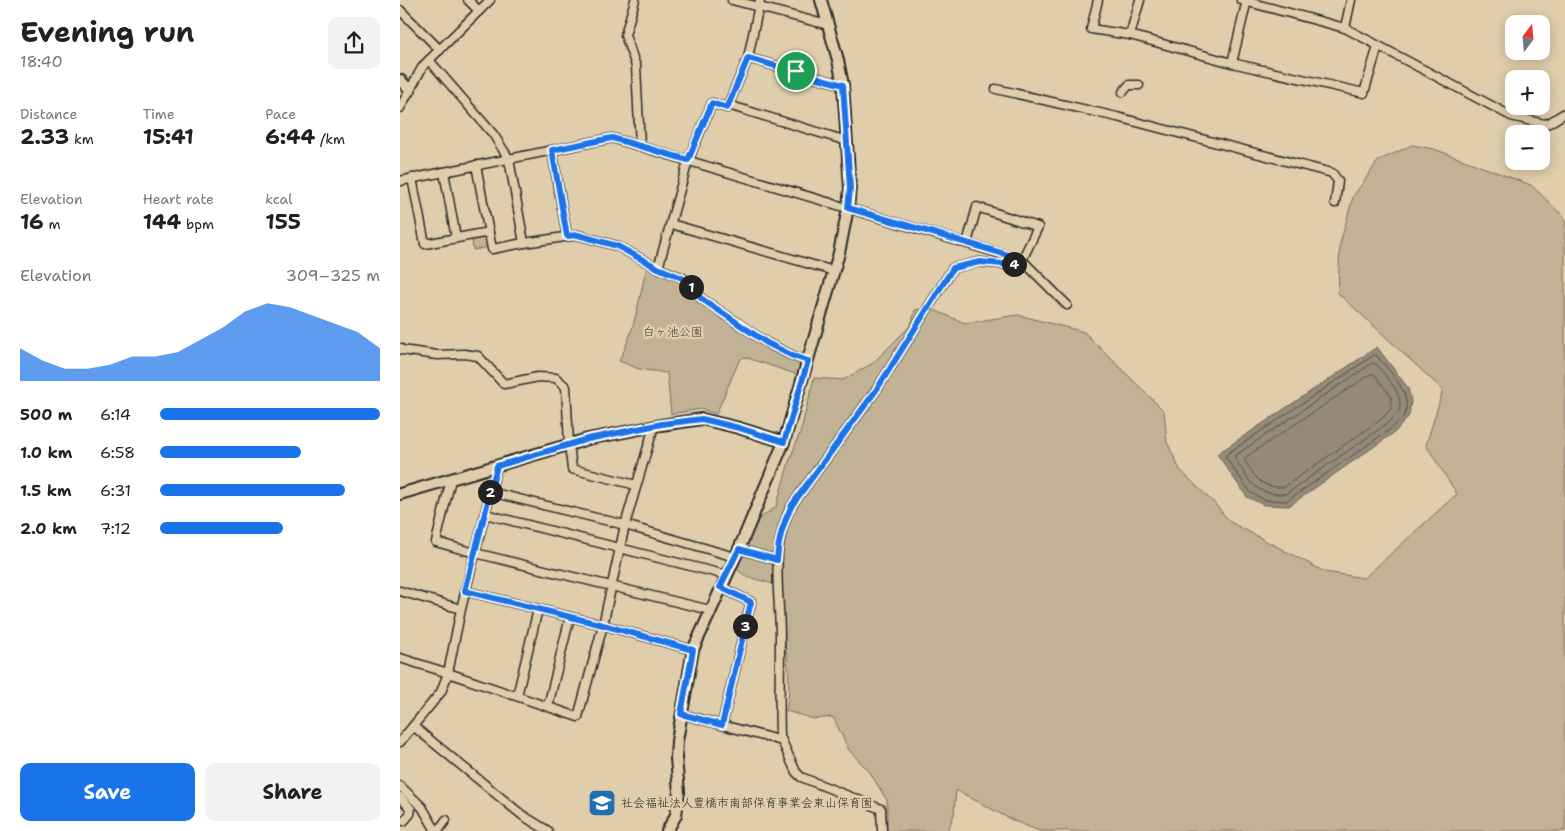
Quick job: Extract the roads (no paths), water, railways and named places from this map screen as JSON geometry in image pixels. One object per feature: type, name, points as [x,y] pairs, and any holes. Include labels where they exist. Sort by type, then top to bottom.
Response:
[{"type":"street","points":[[468,0],[479,11]]},
{"type":"street","points":[[400,108],[423,66],[490,0]]},
{"type":"street","points":[[635,0],[625,35],[636,66],[640,146]]},
{"type":"street","points":[[732,0],[759,3],[828,25]]},
{"type":"street","points":[[667,831],[676,814],[679,792],[676,741],[693,650],[784,442],[840,253],[850,188],[843,85],[821,0]]},
{"type":"street","points":[[1098,0],[1090,29],[1130,34],[1232,63],[1364,93],[1378,46]]},
{"type":"street","points":[[1130,34],[1140,0]]},
{"type":"street","points":[[1232,63],[1245,0],[1345,28],[1511,116],[1544,124],[1565,113]]},
{"type":"street","points":[[1345,28],[1351,0]]},
{"type":"street","points":[[658,268],[688,160],[712,103],[727,108],[748,58],[759,3]]},
{"type":"street","points":[[400,10],[440,50]]},
{"type":"street","points":[[748,58],[843,85]]},
{"type":"street","points":[[429,60],[493,134],[509,159],[524,243]]},
{"type":"street","points":[[400,80],[410,90]]},
{"type":"street","points":[[1123,92],[1128,85],[1140,85]]},
{"type":"street","points":[[996,90],[1117,117],[1332,173],[1338,181],[1334,202]]},
{"type":"street","points":[[728,105],[847,141]]},
{"type":"street","points":[[400,181],[612,138],[1020,259],[1067,305]]},
{"type":"street","points":[[552,150],[567,236]]},
{"type":"street","points":[[476,165],[492,249],[578,235],[617,246],[658,268],[682,278],[702,299],[767,343],[808,361]]},
{"type":"street","points":[[444,172],[456,238]]},
{"type":"street","points":[[412,178],[425,244],[489,232]]},
{"type":"street","points":[[882,831],[881,809],[801,777],[796,772],[782,741],[780,727],[778,542],[792,505],[877,389],[953,268],[980,262],[1014,265],[1020,259],[1038,227],[977,207],[967,243]]},
{"type":"street","points":[[671,224],[834,271]]},
{"type":"street","points":[[400,348],[402,350],[437,355],[464,354],[478,356],[504,384],[538,377],[556,378],[566,387],[572,468],[636,485]]},
{"type":"street","points":[[400,494],[588,439],[702,419],[784,442]]},
{"type":"street","points":[[400,658],[578,717],[603,625],[625,525],[654,426]]},
{"type":"street","points":[[400,742],[440,692],[448,673],[465,591],[497,466]]},
{"type":"street","points":[[451,479],[436,542],[710,610]]},
{"type":"street","points":[[490,492],[737,553],[777,560]]},
{"type":"street","points":[[485,514],[726,575]]},
{"type":"street","points":[[720,587],[751,602],[722,725]]},
{"type":"street","points":[[400,591],[461,609]]},
{"type":"street","points":[[465,591],[603,625],[693,650]]},
{"type":"street","points":[[517,696],[538,609]]},
{"type":"street","points":[[548,706],[570,617]]},
{"type":"street","points":[[681,714],[782,741]]},
{"type":"street","points":[[413,726],[522,815],[548,831]]},
{"type":"street","points":[[400,786],[422,807],[437,831],[446,820]]},
{"type":"street","points":[[400,797],[411,809],[410,814],[404,821]]},
{"type":"water","points":[[1377,347],[1408,388],[1411,401],[1409,416],[1395,432],[1289,506],[1264,505],[1247,497],[1217,454]]},
{"type":"place","name":"社会福祉法人豊橋市南部保育事業会東山保育園","points":[[602,803]]},
{"type":"park label","name":"白ヶ池公園","points":[[673,332]]}]
